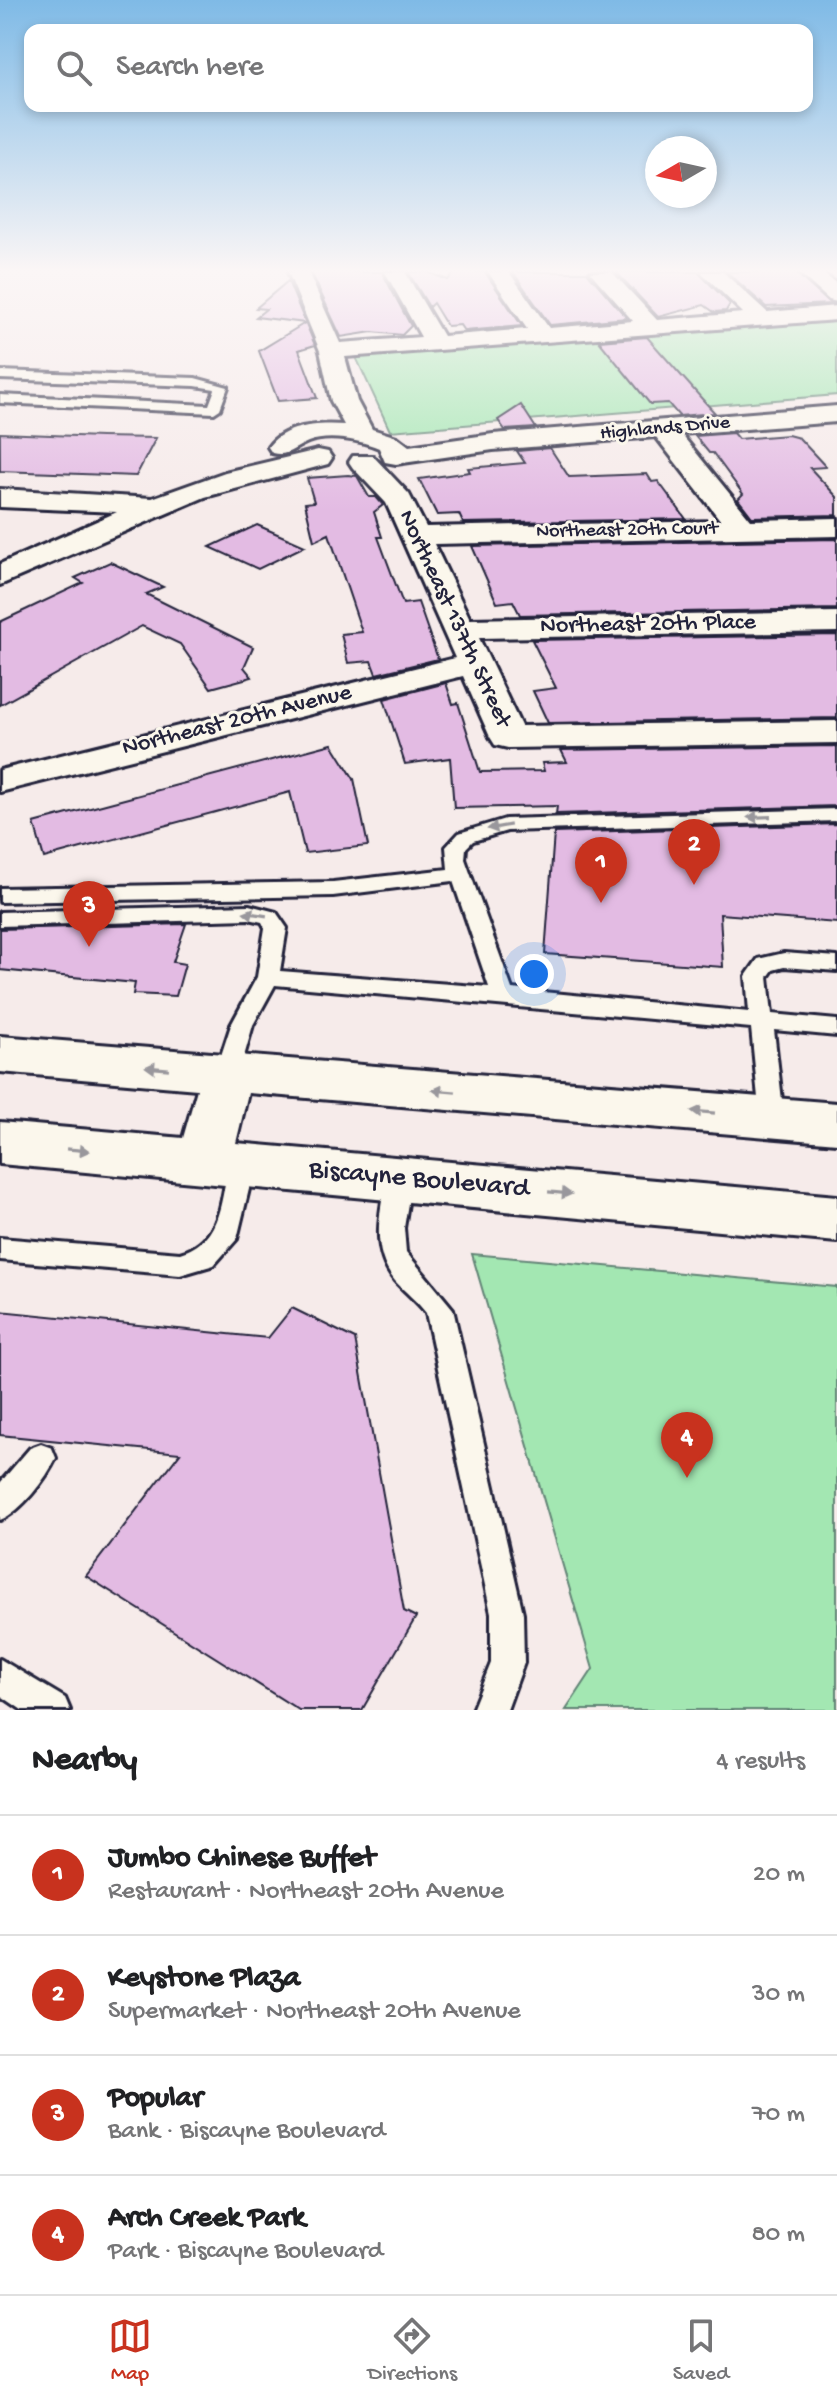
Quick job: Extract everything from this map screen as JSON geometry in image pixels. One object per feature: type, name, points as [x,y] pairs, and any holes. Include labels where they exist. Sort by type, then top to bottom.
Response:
[{"type":"main road","points":[[0,1054],[837,1123]]},
{"type":"main road","points":[[223,1162],[227,1074]]},
{"type":"main road","name":"Biscayne Boulevard","points":[[0,1143],[837,1219]]},
{"type":"street","name":"Northeast 137th Street","points":[[332,352],[344,401],[379,451],[508,737],[837,732]]},
{"type":"street","points":[[0,576],[155,505],[262,467],[306,445],[344,401]]},
{"type":"street","points":[[826,415],[837,439]]},
{"type":"street","name":"Highlands Drive","points":[[306,445],[379,451],[826,415]]},
{"type":"street","points":[[664,430],[743,529]]},
{"type":"street","points":[[0,498],[155,505]]},
{"type":"street","name":"Northeast 20th Court","points":[[416,536],[837,527]]},
{"type":"street","name":"Northeast 20th Place","points":[[458,629],[837,622]]},
{"type":"street","name":"Northeast 20th Avenue","points":[[0,781],[474,663]]},
{"type":"lane","points":[[0,375],[191,382],[222,387],[214,409],[0,399]]},
{"type":"lane","points":[[178,407],[191,382]]},
{"type":"lane","points":[[503,996],[455,859],[456,847],[475,833],[505,825],[837,815]]},
{"type":"lane","points":[[0,895],[333,889],[461,874]]},
{"type":"lane","points":[[0,919],[249,912],[269,917],[276,928],[268,977],[242,1025],[227,1074]]},
{"type":"lane","points":[[772,1118],[757,976],[766,964],[784,960],[837,964]]},
{"type":"lane","points":[[268,977],[837,1028]]},
{"type":"lane","points":[[0,1249],[180,1264],[205,1257],[224,1239],[223,1162]]},
{"type":"lane","points":[[399,1178],[390,1236],[394,1260],[427,1291],[439,1309],[507,1613],[512,1646],[504,1683],[489,1710]]},
{"type":"lane","points":[[0,1506],[41,1458]]},
{"type":"lane","points":[[0,1676],[53,1710]]},
{"type":"green space","points":[[399,352],[837,352],[837,395],[390,431],[355,355]]},
{"type":"green space","points":[[472,1254],[837,1287],[837,1710],[566,1710],[593,1669]]},
{"type":"building","points":[[259,352],[300,352],[317,398],[278,401]]},
{"type":"building","points":[[608,352],[660,352],[715,413],[679,416],[668,403],[650,404]]},
{"type":"building","points":[[521,405],[536,428],[505,430],[498,420]]},
{"type":"building","points":[[0,433],[156,438],[136,476],[0,471]]},
{"type":"building","points":[[733,433],[738,439],[788,435],[799,438],[826,467],[810,468],[837,497],[837,515],[752,517],[738,499],[743,494],[713,453],[709,453],[695,436]]},
{"type":"building","points":[[550,448],[569,477],[647,474],[652,482],[658,481],[686,519],[463,523],[459,514],[437,515],[419,479],[470,472],[468,468],[525,463],[517,451]]},
{"type":"building","points":[[357,476],[369,497],[376,497],[383,505],[374,512],[382,537],[378,537],[403,604],[418,602],[438,659],[376,674],[371,661],[348,663],[341,634],[362,632],[329,534],[314,541],[305,503],[314,502],[307,478]]},
{"type":"building","points":[[257,525],[305,546],[258,569],[210,547]]},
{"type":"building","points":[[837,539],[837,609],[520,615],[513,601],[497,603],[472,546]]},
{"type":"building","points":[[110,562],[163,587],[146,594],[253,647],[244,667],[252,677],[211,688],[180,644],[142,626],[0,705],[0,622],[83,583],[75,578]]},
{"type":"building","points":[[837,635],[837,718],[548,723],[533,691],[556,688],[532,640]]},
{"type":"building","points":[[446,683],[453,704],[458,703],[480,772],[544,771],[542,763],[567,762],[561,750],[837,746],[837,806],[556,814],[557,806],[454,808],[450,758],[405,764],[384,699]]},
{"type":"building","points":[[332,744],[354,779],[368,846],[305,853],[290,792],[44,858],[34,823]]},
{"type":"building","points":[[837,824],[837,923],[720,914],[723,967],[545,954],[554,833]]},
{"type":"building","points":[[186,924],[173,962],[185,964],[176,996],[133,994],[135,983],[0,970],[0,929]]},
{"type":"building","points":[[292,1308],[355,1339],[404,1611],[416,1617],[362,1710],[299,1710],[86,1576],[180,1453],[0,1435],[0,1311],[268,1338]]},
{"type":"place","name":"Keystone Plaza","points":[[694,885]]},
{"type":"place","name":"Jumbo Chinese Buffet","points":[[601,903]]},
{"type":"place","name":"Popular","points":[[89,947]]},
{"type":"place","name":"Arch Creek Park","points":[[687,1478]]}]
